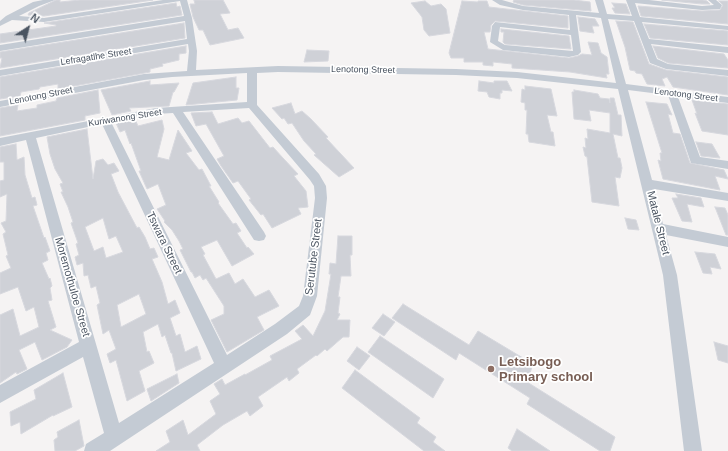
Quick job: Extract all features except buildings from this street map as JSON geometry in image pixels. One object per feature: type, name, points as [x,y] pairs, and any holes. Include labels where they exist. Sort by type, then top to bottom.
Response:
[{"type":"street","points":[[0,24],[36,4],[51,0]]},
{"type":"street","points":[[10,18],[44,20],[177,0]]},
{"type":"street","points":[[183,0],[188,18],[193,50],[191,73]]},
{"type":"street","points":[[496,0],[512,6],[728,28]]},
{"type":"street","name":"Matale Street","points":[[599,0],[648,184],[672,283],[693,451]]},
{"type":"street","points":[[712,0],[718,5],[717,7],[702,8],[671,2],[630,0],[653,61],[658,64],[728,73]]},
{"type":"street","points":[[572,12],[577,52],[569,54],[503,47],[494,42],[496,26],[498,24],[574,33]]},
{"type":"street","points":[[0,48],[188,18]]},
{"type":"street","name":"Lefragatlhe Street","points":[[0,73],[191,41]]},
{"type":"street","points":[[645,41],[728,50]]},
{"type":"street","points":[[252,70],[252,105]]},
{"type":"street","name":"Lenotong Street","points":[[0,104],[144,77],[252,70],[456,72],[560,79],[728,100]]},
{"type":"street","points":[[672,93],[695,160],[728,165]]},
{"type":"street","name":"Kuriwanong Street","points":[[0,142],[105,120],[156,112],[252,105]]},
{"type":"street","name":"Serutube Street","points":[[94,451],[281,329],[305,310],[310,296],[312,281],[321,198],[320,186],[315,177],[258,114],[252,105]]},
{"type":"street","points":[[177,111],[260,236]]},
{"type":"street","name":"Tswara Street","points":[[105,120],[224,366]]},
{"type":"street","name":"Moremothuloe Street","points":[[30,136],[114,438]]},
{"type":"street","points":[[648,184],[728,197]]},
{"type":"street","points":[[659,228],[728,242]]},
{"type":"street","points":[[0,394],[89,345]]},
{"type":"place","name":"Letsibogo Primary school","points":[[491,369]]}]
